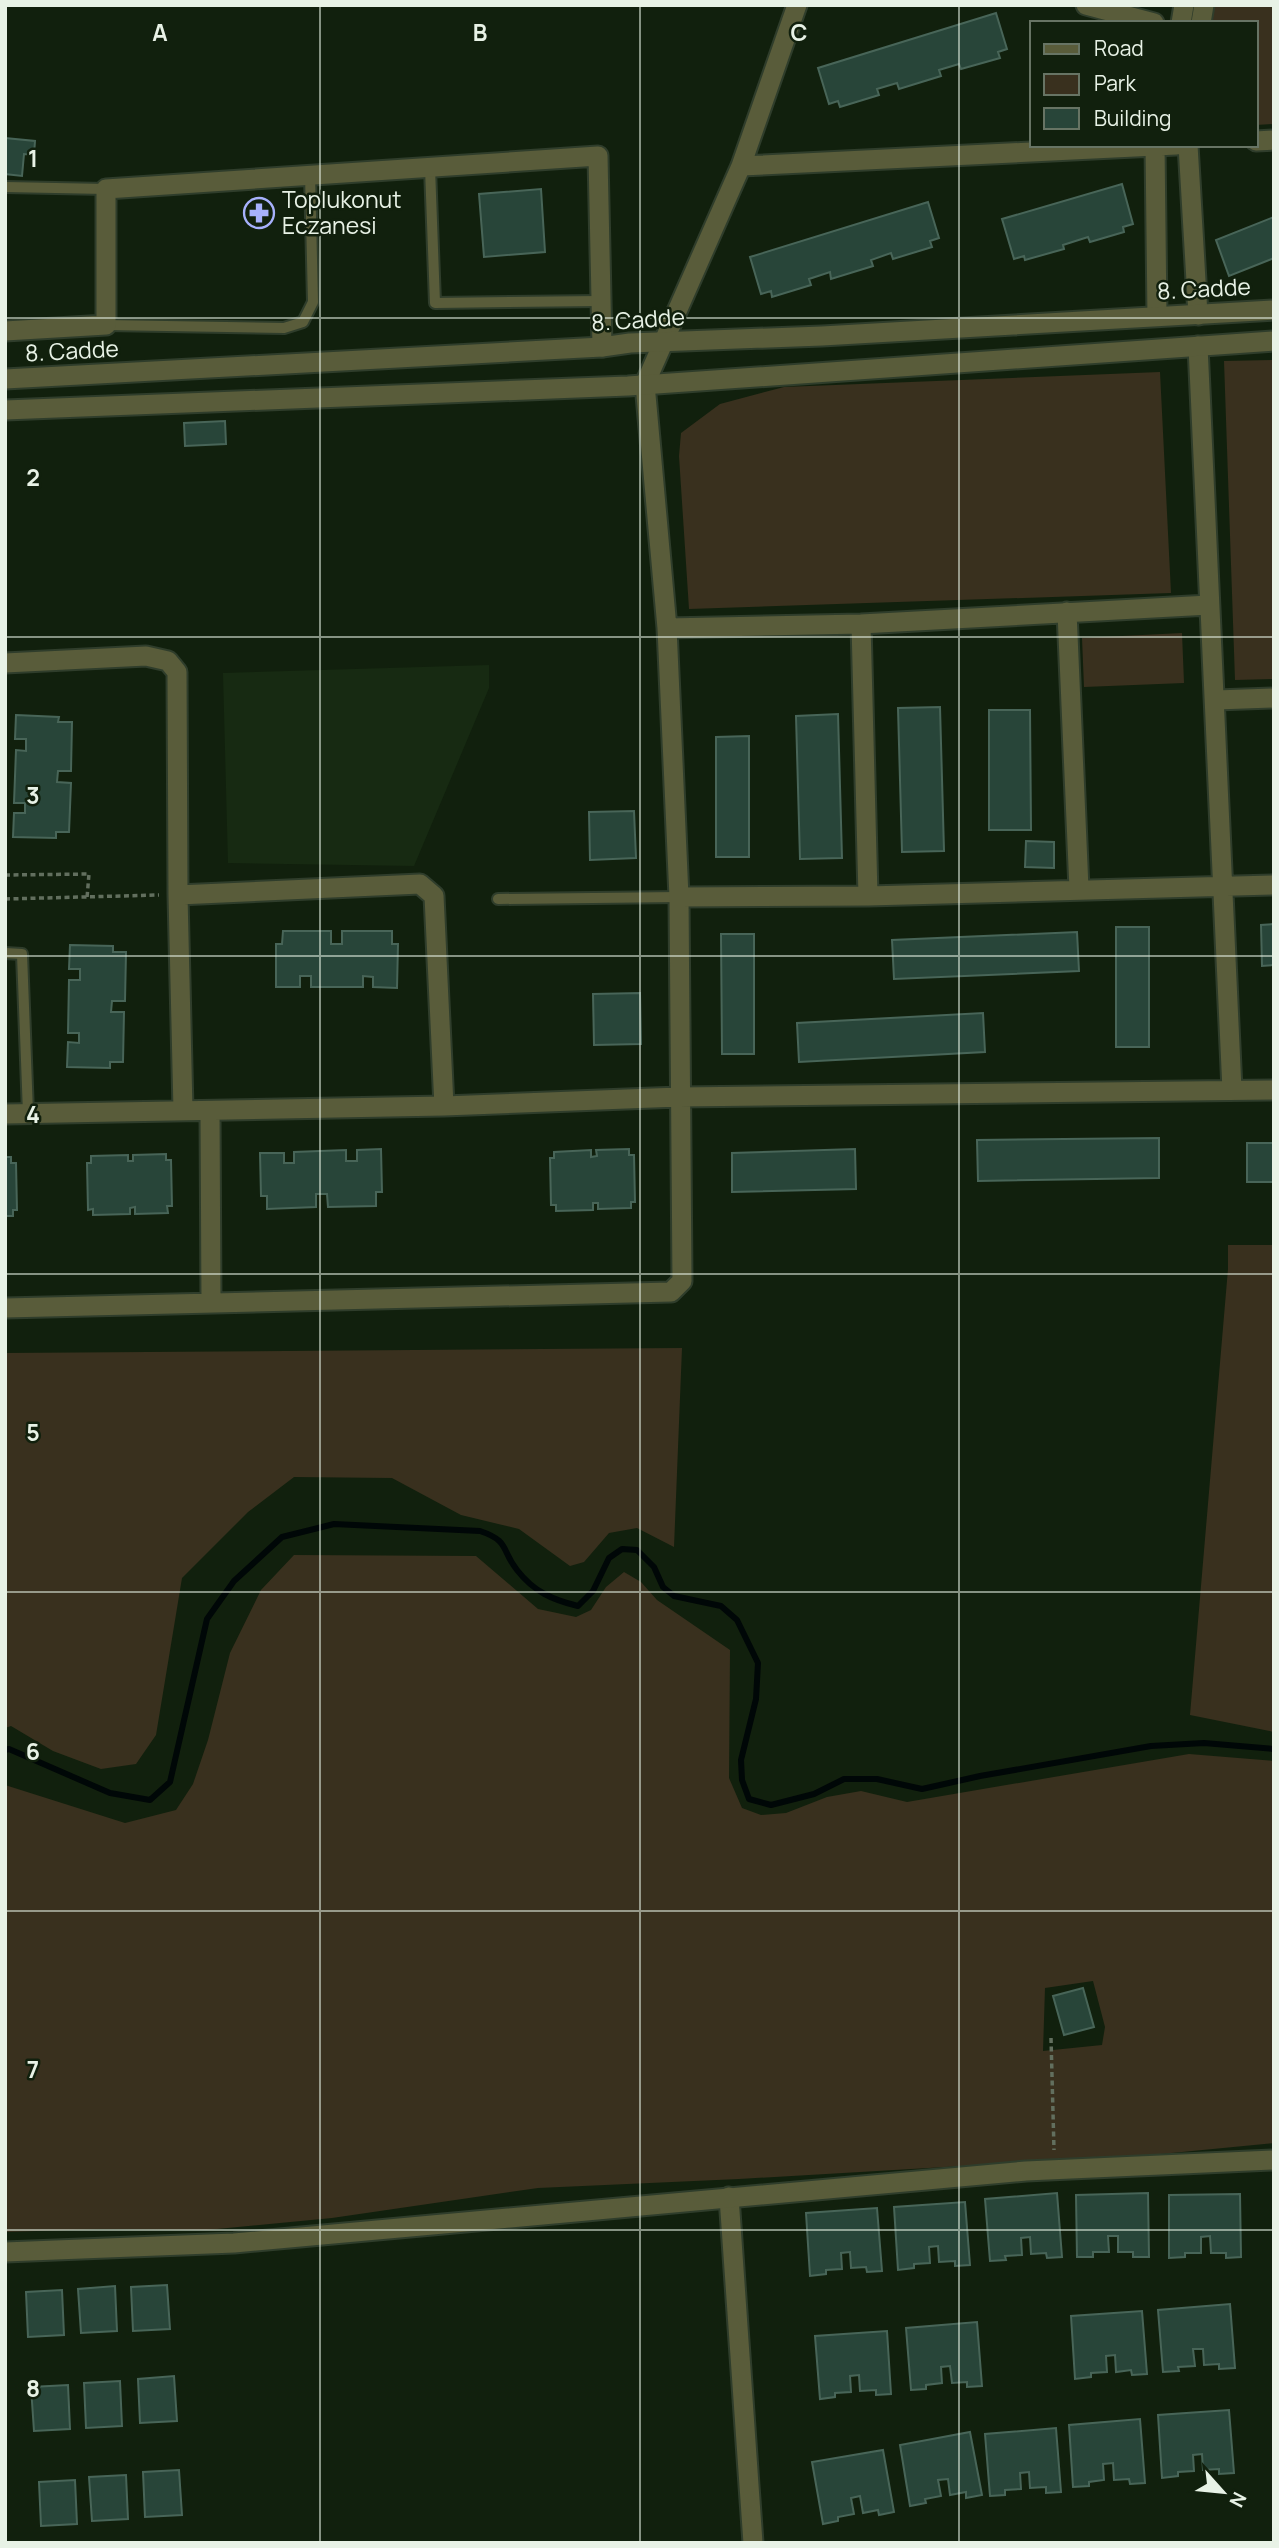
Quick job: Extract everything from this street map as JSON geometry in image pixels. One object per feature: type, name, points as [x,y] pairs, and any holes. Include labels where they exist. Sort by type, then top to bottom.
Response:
[{"type":"street","points":[[5,1308],[671,1292],[682,1280],[679,897],[667,628],[645,384],[741,166],[797,5]]},
{"type":"street","points":[[1086,5],[1146,21]]},
{"type":"street","points":[[741,166],[1134,147]]},
{"type":"street","points":[[1155,147],[1157,316]]},
{"type":"street","points":[[1188,147],[1198,315]]},
{"type":"street","points":[[5,331],[106,325],[106,189],[598,156],[602,347]]},
{"type":"street","name":"8. Cadde","points":[[5,379],[602,347],[630,342],[822,336],[1274,310]]},
{"type":"street","points":[[5,411],[645,384],[1274,341]]},
{"type":"street","points":[[1198,346],[1232,1090]]},
{"type":"street","points":[[667,628],[861,624],[1209,605]]},
{"type":"street","points":[[1067,612],[1079,889]]},
{"type":"street","points":[[861,624],[868,896]]},
{"type":"street","points":[[5,663],[146,656],[168,661],[177,672],[183,1110]]},
{"type":"street","points":[[1216,700],[1274,698]]},
{"type":"street","points":[[178,895],[420,884],[434,896],[444,1106]]},
{"type":"street","points":[[679,897],[868,896],[1274,885]]},
{"type":"street","points":[[5,1114],[183,1110],[210,1112],[679,1097],[1274,1090]]},
{"type":"street","points":[[210,1112],[211,1302]]},
{"type":"street","points":[[5,2252],[234,2243],[1055,2169],[1274,2160]]},
{"type":"street","points":[[729,2197],[753,2543]]},
{"type":"lane","points":[[430,168],[435,303],[600,301]]},
{"type":"lane","points":[[106,325],[284,328],[303,322],[313,302],[310,174]]},
{"type":"lane","points":[[5,187],[106,189]]},
{"type":"lane","points":[[498,900],[679,897]]},
{"type":"lane","points":[[5,953],[22,954],[28,1113]]},
{"type":"path","points":[[5,875],[89,874],[87,898]]},
{"type":"path","points":[[5,899],[178,895]]},
{"type":"path","points":[[1051,2038],[1055,2169]]},
{"type":"shaded area","points":[[489,665],[489,688],[414,866],[228,863],[223,673]]},
{"type":"green space","points":[[1213,5],[1274,5],[1274,124],[1258,125],[1258,21],[1211,21]]},
{"type":"green space","points":[[1274,360],[1274,679],[1235,680],[1224,361]]},
{"type":"green space","points":[[1160,372],[1171,593],[689,609],[679,456],[681,433],[720,404],[784,387]]},
{"type":"green space","points":[[1182,633],[1184,683],[1084,687],[1082,638]]},
{"type":"green space","points":[[1228,1245],[1274,1245],[1274,1732],[1190,1715]]},
{"type":"green space","points":[[682,1348],[674,1547],[637,1528],[609,1533],[584,1562],[570,1566],[519,1529],[461,1515],[392,1478],[294,1477],[248,1512],[182,1578],[156,1735],[136,1764],[101,1769],[53,1751],[11,1726],[5,1728],[5,1353]]},
{"type":"green space","points":[[294,1555],[476,1556],[538,1609],[576,1617],[591,1610],[606,1587],[624,1572],[641,1582],[657,1600],[730,1650],[729,1778],[742,1808],[761,1815],[786,1813],[827,1797],[861,1791],[907,1802],[1189,1754],[1274,1761],[1274,2143],[1151,2155],[538,2188],[332,2218],[207,2230],[5,2232],[5,1785],[125,1823],[176,1810],[193,1784],[208,1740],[230,1653],[261,1590]],"holes":[[[1093,1981],[1105,2027],[1102,2045],[1043,2051],[1045,1988]]]},
{"type":"building","points":[[996,13],[1007,49],[998,52],[1000,58],[961,69],[959,64],[939,70],[941,76],[899,89],[897,83],[877,89],[879,95],[840,107],[838,101],[829,104],[818,68]]},
{"type":"building","points":[[5,138],[35,141],[34,155],[24,154],[22,176],[5,174]]},
{"type":"building","points":[[1122,184],[1133,224],[1123,227],[1124,232],[1090,242],[1088,237],[1063,245],[1064,249],[1025,260],[1024,256],[1014,259],[1002,219]]},
{"type":"building","points":[[541,189],[545,252],[484,257],[479,194]]},
{"type":"building","points":[[928,202],[939,238],[930,241],[932,247],[893,259],[891,253],[871,260],[873,266],[831,279],[830,272],[809,279],[811,285],[772,297],[771,291],[761,294],[750,257]]},
{"type":"building","points":[[1274,217],[1274,258],[1229,276],[1216,240]]},
{"type":"building","points":[[225,421],[226,444],[185,446],[184,423]]},
{"type":"building","points":[[940,707],[944,851],[902,852],[898,708]]},
{"type":"building","points":[[989,710],[1030,710],[1031,830],[989,830]]},
{"type":"building","points":[[838,714],[842,858],[800,859],[796,716]]},
{"type":"building","points":[[16,715],[59,717],[58,722],[72,722],[71,771],[58,771],[57,782],[71,783],[69,832],[56,832],[56,838],[13,837],[14,813],[25,813],[25,803],[14,803],[16,750],[26,751],[26,739],[15,739]]},
{"type":"building","points":[[749,736],[749,857],[716,857],[716,737]]},
{"type":"building","points":[[634,811],[636,858],[590,860],[589,812]]},
{"type":"building","points":[[1026,841],[1054,842],[1054,868],[1025,867]]},
{"type":"building","points":[[1274,924],[1274,965],[1262,966],[1261,925]]},
{"type":"building","points":[[1116,927],[1149,927],[1149,1047],[1116,1047]]},
{"type":"building","points":[[283,931],[331,931],[331,944],[342,944],[342,931],[392,931],[392,944],[398,944],[397,988],[373,987],[373,977],[363,976],[363,987],[311,987],[311,976],[300,976],[300,987],[276,987],[276,944],[282,944]]},
{"type":"building","points":[[1077,932],[1079,971],[894,979],[892,940]]},
{"type":"building","points":[[721,934],[754,934],[754,1054],[722,1054]]},
{"type":"building","points":[[70,945],[113,946],[113,952],[126,952],[125,1001],[112,1001],[111,1012],[124,1012],[123,1062],[110,1062],[110,1068],[67,1067],[68,1042],[79,1043],[79,1033],[68,1033],[69,980],[80,980],[80,969],[69,969]]},
{"type":"building","points":[[640,993],[641,1044],[594,1045],[593,994]]},
{"type":"building","points":[[983,1013],[985,1052],[799,1062],[797,1023]]},
{"type":"building","points":[[1159,1138],[1159,1178],[978,1181],[977,1140]]},
{"type":"building","points":[[1247,1143],[1274,1143],[1274,1182],[1247,1182]]},
{"type":"building","points":[[381,1149],[382,1192],[376,1192],[376,1206],[328,1207],[327,1194],[316,1194],[316,1207],[267,1209],[267,1196],[261,1196],[260,1153],[284,1153],[284,1163],[294,1163],[294,1152],[346,1150],[346,1161],[357,1161],[357,1150]]},
{"type":"building","points":[[629,1149],[629,1155],[634,1155],[635,1202],[631,1202],[631,1208],[598,1209],[598,1203],[593,1203],[593,1210],[556,1211],[556,1205],[551,1205],[550,1158],[554,1158],[554,1152],[591,1150],[591,1157],[597,1156],[596,1150]]},
{"type":"building","points":[[855,1149],[856,1189],[732,1192],[732,1153]]},
{"type":"building","points":[[166,1154],[166,1160],[171,1160],[172,1206],[167,1206],[168,1213],[135,1214],[135,1207],[130,1208],[130,1214],[93,1215],[93,1209],[88,1210],[87,1163],[91,1163],[91,1156],[128,1155],[128,1161],[133,1161],[133,1155]]},
{"type":"building","points":[[5,1157],[11,1157],[11,1163],[16,1163],[17,1210],[13,1210],[13,1216],[5,1216]]},
{"type":"building","points":[[1083,1988],[1094,2027],[1064,2035],[1053,1996]]},
{"type":"building","points":[[1057,2193],[1062,2257],[1047,2258],[1046,2253],[1031,2254],[1030,2237],[1021,2238],[1022,2255],[1005,2256],[1006,2260],[990,2261],[985,2199]]},
{"type":"building","points":[[1148,2193],[1149,2257],[1133,2257],[1133,2252],[1118,2252],[1118,2236],[1108,2236],[1109,2252],[1093,2252],[1093,2257],[1077,2257],[1076,2195]]},
{"type":"building","points":[[1240,2194],[1241,2257],[1226,2258],[1226,2253],[1211,2253],[1210,2236],[1201,2237],[1201,2253],[1185,2253],[1185,2257],[1169,2258],[1169,2195]]},
{"type":"building","points":[[965,2202],[970,2265],[955,2266],[955,2261],[939,2262],[938,2246],[929,2247],[930,2263],[914,2264],[914,2268],[898,2270],[894,2207]]},
{"type":"building","points":[[877,2208],[882,2271],[867,2272],[866,2267],[851,2268],[850,2252],[841,2253],[842,2269],[826,2270],[826,2274],[810,2276],[806,2213]]},
{"type":"building","points":[[167,2285],[170,2329],[133,2331],[131,2287]]},
{"type":"building","points":[[115,2286],[117,2331],[81,2333],[78,2289]]},
{"type":"building","points":[[62,2290],[64,2335],[28,2337],[26,2292]]},
{"type":"building","points":[[1230,2304],[1235,2368],[1219,2369],[1219,2364],[1204,2365],[1203,2349],[1193,2349],[1195,2366],[1178,2367],[1179,2371],[1163,2372],[1158,2310]]},
{"type":"building","points":[[1142,2311],[1147,2374],[1132,2375],[1131,2370],[1116,2372],[1115,2355],[1106,2356],[1107,2372],[1091,2373],[1091,2377],[1075,2379],[1071,2316]]},
{"type":"building","points":[[977,2322],[982,2386],[967,2387],[967,2382],[952,2383],[950,2366],[941,2367],[942,2383],[926,2385],[926,2389],[911,2390],[906,2328]]},
{"type":"building","points":[[887,2331],[891,2394],[876,2395],[876,2390],[860,2391],[859,2375],[850,2376],[851,2392],[835,2393],[835,2397],[820,2399],[815,2336]]},
{"type":"building","points":[[174,2376],[177,2421],[140,2423],[138,2379]]},
{"type":"building","points":[[120,2381],[122,2426],[86,2428],[84,2383]]},
{"type":"building","points":[[68,2385],[70,2429],[34,2431],[31,2387]]},
{"type":"building","points":[[1229,2410],[1234,2473],[1219,2474],[1219,2469],[1203,2470],[1202,2454],[1193,2455],[1194,2471],[1178,2472],[1178,2476],[1162,2478],[1158,2415]]},
{"type":"building","points":[[1140,2419],[1145,2483],[1130,2484],[1129,2479],[1114,2480],[1113,2463],[1103,2464],[1104,2480],[1089,2482],[1089,2486],[1073,2487],[1069,2425]]},
{"type":"building","points":[[1056,2428],[1061,2492],[1046,2493],[1046,2487],[1030,2488],[1029,2472],[1020,2473],[1021,2489],[1005,2490],[1005,2495],[990,2496],[985,2434]]},
{"type":"building","points":[[970,2432],[982,2495],[966,2498],[966,2492],[950,2495],[948,2479],[938,2480],[941,2496],[910,2506],[900,2445]]},
{"type":"building","points":[[883,2450],[894,2512],[879,2515],[878,2510],[863,2513],[860,2496],[851,2498],[854,2514],[823,2524],[812,2462]]},
{"type":"building","points":[[179,2470],[182,2515],[145,2517],[143,2472]]},
{"type":"building","points":[[126,2475],[128,2519],[92,2521],[89,2477]]},
{"type":"building","points":[[75,2480],[77,2524],[41,2526],[39,2482]]},
{"type":"waterway","points":[[5,1750],[9,1749],[110,1793],[150,1800],[170,1782],[207,1619],[234,1581],[282,1537],[334,1524],[480,1531],[501,1542],[523,1578],[537,1589],[552,1598],[578,1606],[593,1591],[609,1558],[622,1549],[637,1550],[654,1567],[663,1587],[674,1596],[721,1606],[737,1620],[758,1663],[756,1699],[741,1760],[742,1780],[749,1799],[771,1805],[814,1794],[844,1779],[877,1779],[922,1789],[1151,1746],[1204,1743],[1274,1749]]},
{"type":"place","name":"Toplukonut Eczanesi","points":[[259,213]]}]
